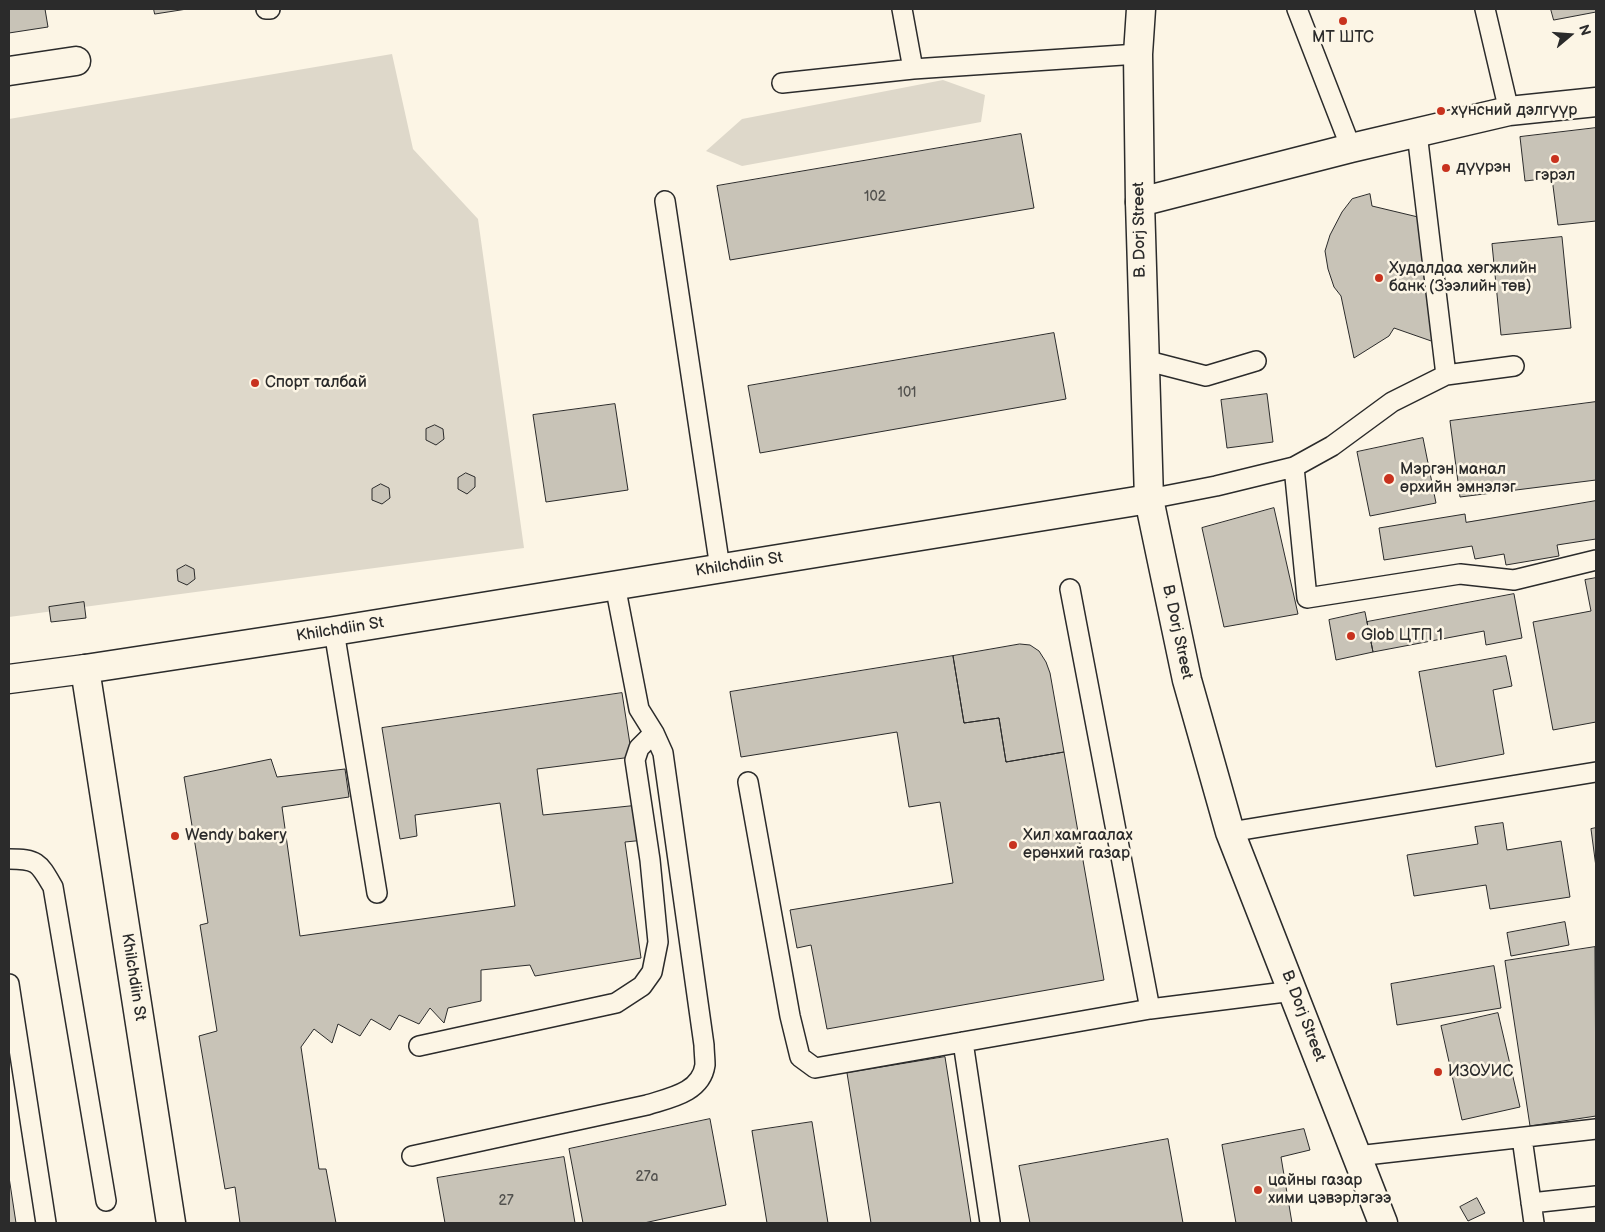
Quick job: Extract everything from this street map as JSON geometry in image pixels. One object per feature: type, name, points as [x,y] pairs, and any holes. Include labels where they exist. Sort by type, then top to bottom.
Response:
[{"type":"street","name":"B. Dorj Street","points":[[1141,9],[1138,54],[1140,202],[1148,499],[1187,680],[1230,832],[1383,1223]]},
{"type":"street","points":[[9,71],[76,60]]},
{"type":"street","points":[[1140,202],[1351,148],[1510,111],[1596,102]]},
{"type":"street","name":"Khilchdiin St","points":[[171,1223],[85,668],[334,631],[1148,499]]},
{"type":"street","points":[[9,679],[85,668]]},
{"type":"lane","points":[[902,9],[913,69]]},
{"type":"lane","points":[[1297,9],[1351,148]]},
{"type":"lane","points":[[1485,9],[1510,111]]},
{"type":"lane","points":[[782,83],[913,69],[1138,54]]},
{"type":"lane","points":[[1417,133],[1446,376]]},
{"type":"lane","points":[[665,201],[720,568]]},
{"type":"lane","points":[[1144,360],[1206,376],[1256,361]]},
{"type":"lane","points":[[1148,499],[1216,486],[1294,467],[1332,446],[1392,402],[1446,376],[1514,366]]},
{"type":"lane","points":[[1294,467],[1307,598],[1460,574],[1514,580],[1596,560]]},
{"type":"lane","points":[[412,1156],[647,1105],[679,1096],[693,1087],[705,1066],[704,1045],[662,753],[654,732],[639,709],[615,585]]},
{"type":"lane","points":[[1070,589],[1150,1009]]},
{"type":"lane","points":[[334,631],[377,894]]},
{"type":"lane","points":[[419,1046],[616,1003],[642,986],[652,972],[658,942],[650,860],[635,760],[639,748],[654,732]]},
{"type":"lane","points":[[1230,832],[1596,772]]},
{"type":"lane","points":[[748,782],[790,1016],[800,1057],[815,1068],[1150,1009],[1293,991]]},
{"type":"lane","points":[[9,860],[26,859],[41,866],[53,887],[106,1201]]},
{"type":"lane","points":[[9,984],[46,1223]]},
{"type":"lane","points":[[963,1042],[990,1222]]},
{"type":"lane","points":[[1357,1156],[1596,1129]]},
{"type":"lane","points":[[1522,1138],[1534,1223]]},
{"type":"lane","points":[[1531,1203],[1596,1196]]},
{"type":"shaded area","name":"Спорт талбай","points":[[392,54],[413,149],[478,219],[524,548],[9,617],[9,119]]},
{"type":"shaded area","points":[[943,80],[985,95],[981,122],[742,166],[706,151],[742,119]]},
{"type":"building","points":[[9,9],[45,9],[48,27],[9,33]]},
{"type":"building","points":[[154,9],[187,9],[155,14]]},
{"type":"building","points":[[1551,9],[1596,9],[1596,12],[1554,20]]},
{"type":"building","points":[[1596,128],[1596,221],[1558,225],[1552,178],[1525,181],[1520,137]]},
{"type":"building","points":[[1021,134],[1034,208],[730,260],[717,186]]},
{"type":"building","name":"Худалдаа хөгжлийн банк (Зээлийн төв)","points":[[1370,194],[1372,206],[1418,217],[1437,343],[1394,328],[1389,336],[1354,358],[1341,296],[1334,287],[1325,251],[1330,235],[1342,212],[1352,199]]},
{"type":"building","points":[[1562,237],[1571,328],[1501,335],[1492,244]]},
{"type":"building","points":[[1054,333],[1066,399],[760,453],[748,386]]},
{"type":"building","points":[[1267,394],[1273,442],[1227,448],[1221,400]]},
{"type":"building","points":[[1596,402],[1596,480],[1460,497],[1450,421]]},
{"type":"building","points":[[615,404],[628,490],[546,502],[533,415]]},
{"type":"building","points":[[435,425],[443,429],[444,439],[436,445],[426,440],[426,429]]},
{"type":"building","points":[[1423,438],[1436,503],[1370,516],[1357,452]]},
{"type":"building","points":[[466,473],[475,477],[475,487],[467,494],[458,489],[458,478]]},
{"type":"building","points":[[381,484],[389,488],[390,498],[382,504],[372,500],[372,489]]},
{"type":"building","points":[[1596,501],[1596,539],[1557,545],[1559,556],[1506,565],[1504,554],[1475,559],[1472,546],[1384,560],[1379,528],[1465,514],[1466,522]]},
{"type":"building","points":[[1274,508],[1298,614],[1224,627],[1202,528]]},
{"type":"building","points":[[186,565],[194,569],[195,579],[187,585],[178,581],[177,570]]},
{"type":"building","points":[[1596,578],[1596,722],[1553,730],[1533,622],[1591,611],[1585,580]]},
{"type":"building","points":[[1514,594],[1522,638],[1486,645],[1484,631],[1373,652],[1367,622]]},
{"type":"building","points":[[84,602],[86,618],[51,622],[49,607]]},
{"type":"building","name":"Glob ЦТП 1","points":[[1365,612],[1373,652],[1336,660],[1329,620]]},
{"type":"building","points":[[1020,644],[1030,645],[1039,651],[1046,662],[1050,673],[1064,752],[1006,762],[999,718],[964,723],[953,656]]},
{"type":"building","name":"Хил хамгаалах ерөнхий газар","points":[[953,656],[964,723],[999,718],[1006,762],[1064,752],[1104,980],[827,1029],[811,945],[797,948],[790,910],[953,883],[940,802],[909,807],[897,732],[741,757],[730,692]]},
{"type":"building","points":[[1506,656],[1512,686],[1493,690],[1504,754],[1436,767],[1419,672]]},
{"type":"building","points":[[622,693],[632,757],[537,769],[543,815],[639,805],[645,840],[625,842],[641,958],[535,976],[530,965],[481,970],[481,1001],[448,1008],[444,1023],[430,1008],[419,1024],[399,1015],[390,1030],[371,1019],[360,1036],[338,1024],[332,1043],[314,1029],[301,1047],[319,1169],[326,1169],[336,1223],[240,1223],[235,1187],[225,1189],[199,1036],[217,1031],[200,925],[208,923],[184,777],[271,759],[277,777],[345,769],[349,797],[282,807],[300,936],[515,906],[500,803],[415,815],[417,836],[400,839],[382,728]]},
{"type":"building","points":[[1503,823],[1507,850],[1561,841],[1570,897],[1490,909],[1486,885],[1414,896],[1407,855],[1478,844],[1475,827]]},
{"type":"building","points":[[1596,828],[1596,867],[1591,829]]},
{"type":"building","points":[[1565,922],[1569,945],[1511,956],[1507,933]]},
{"type":"building","points":[[1595,947],[1596,1116],[1530,1126],[1505,961]]},
{"type":"building","points":[[1494,966],[1501,1008],[1397,1025],[1391,984]]},
{"type":"building","points":[[1498,1013],[1520,1107],[1462,1120],[1441,1026]]},
{"type":"building","points":[[945,1057],[971,1223],[871,1223],[847,1073]]},
{"type":"building","points":[[710,1119],[726,1205],[644,1223],[583,1223],[569,1149]]},
{"type":"building","points":[[812,1122],[828,1223],[767,1223],[752,1131]]},
{"type":"building","name":"цайны газар хими цэвэрлэгээ","points":[[1304,1129],[1310,1150],[1281,1157],[1292,1223],[1236,1223],[1222,1145]]},
{"type":"building","points":[[1168,1139],[1183,1223],[1030,1223],[1019,1166]]},
{"type":"building","points":[[564,1157],[575,1223],[445,1223],[437,1178]]},
{"type":"building","points":[[9,1177],[16,1223],[9,1223]]},
{"type":"building","points":[[1477,1198],[1485,1213],[1468,1221],[1460,1207]]},
{"type":"place","name":"МТ ШТС","points":[[1343,21]]},
{"type":"place","name":"хүнсний дэлгүүр","points":[[1441,111]]},
{"type":"place","name":"гэрэл","points":[[1555,159]]},
{"type":"place","name":"дүүрэн","points":[[1446,168]]},
{"type":"place","name":"Худалдаа хөгжлийн банк (Зээлийн төв)","points":[[1379,278]]},
{"type":"place","name":"Спорт талбай","points":[[255,383]]},
{"type":"place","name":"Мэргэн манал өрхийн эмнэлэг","points":[[1389,479]]},
{"type":"place","name":"Glob ЦТП 1","points":[[1351,636]]},
{"type":"place","name":"Wendy bakery","points":[[175,836]]},
{"type":"place","name":"Хил хамгаалах ерөнхий газар","points":[[1013,845]]},
{"type":"place","name":"ИЗОУИС","points":[[1438,1072]]},
{"type":"place","name":"цайны газар хими цэвэрлэгээ","points":[[1258,1190]]}]
